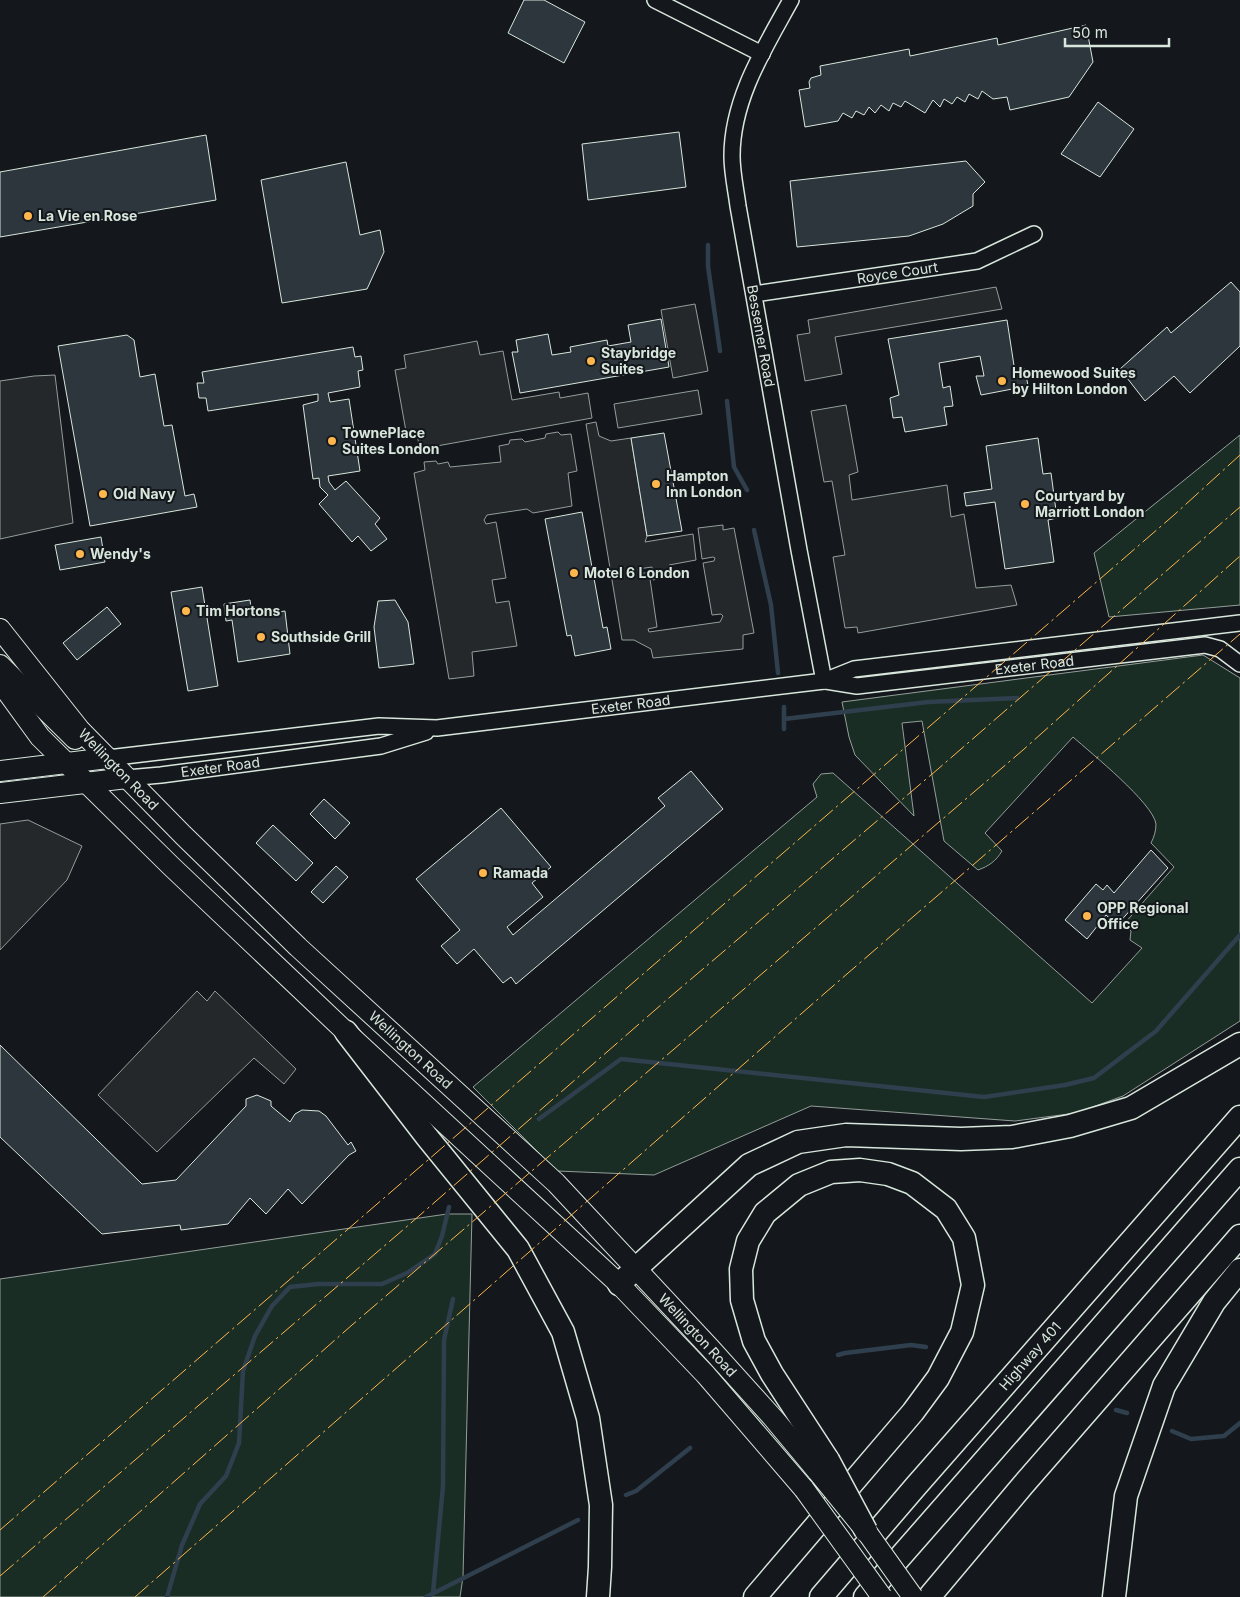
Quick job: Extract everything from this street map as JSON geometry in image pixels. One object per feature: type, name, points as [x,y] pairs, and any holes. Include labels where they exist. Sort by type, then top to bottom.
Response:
[{"type":"highway","points":[[346,1032],[427,1137],[518,1249],[563,1332],[588,1418],[601,1505],[598,1597]]},
{"type":"highway","points":[[619,1284],[750,1164],[798,1142],[846,1135],[961,1139],[1012,1137],[1070,1126],[1131,1108],[1240,1044]]},
{"type":"highway","name":"Highway 401","points":[[821,1597],[1240,1117]]},
{"type":"highway","points":[[756,1597],[913,1412],[938,1378],[962,1332],[973,1285],[964,1238],[946,1209],[912,1182],[888,1174],[860,1170],[831,1172],[799,1185],[765,1213],[748,1242],[741,1269],[742,1300],[754,1341],[823,1466],[866,1530]]},
{"type":"highway","points":[[865,1597],[1240,1170]]},
{"type":"highway","points":[[929,1597],[1023,1485],[1240,1236]]},
{"type":"highway","points":[[1114,1597],[1126,1496],[1164,1386],[1214,1302],[1240,1270]]},
{"type":"main road","name":"Wellington Road","points":[[0,629],[103,759],[127,778],[183,836],[298,947],[556,1184],[636,1268],[774,1419],[823,1466]]},
{"type":"main road","points":[[0,666],[67,732],[103,759]]},
{"type":"main road","name":"Wellington Road","points":[[0,682],[40,737],[171,866],[346,1032],[619,1284],[706,1376],[804,1489],[882,1597]]},
{"type":"main road","name":"Exeter Road","points":[[0,771],[103,759]]},
{"type":"main road","name":"Exeter Road","points":[[0,792],[127,778]]},
{"type":"main road","points":[[866,1530],[913,1597]]},
{"type":"street","points":[[655,0],[762,54]]},
{"type":"street","name":"Bessemer Road","points":[[791,0],[750,76],[737,115],[732,156],[738,206],[799,553],[824,681]]},
{"type":"street","name":"Royce Court","points":[[754,294],[977,262],[1034,234]]},
{"type":"street","name":"Exeter Road","points":[[103,759],[379,726],[437,728],[824,681],[854,669],[1240,623]]},
{"type":"street","name":"Exeter Road","points":[[824,681],[857,686],[1205,645],[1220,649],[1240,664]]},
{"type":"street","name":"Exeter Road","points":[[127,778],[179,773],[381,746],[437,728]]},
{"type":"green space","points":[[1240,435],[1240,605],[1109,617],[1094,553]]},
{"type":"green space","points":[[1203,655],[1240,678],[1240,1021],[1123,1096],[1076,1113],[1015,1121],[811,1106],[654,1175],[557,1171],[473,1087],[817,797],[813,784],[821,774],[833,773],[1092,1003],[1142,948],[1130,940],[1131,931],[1124,924],[1174,867],[1151,843],[1155,834],[1156,824],[1144,804],[1133,791],[1073,737],[985,833],[1002,851],[992,863],[978,870],[944,841],[922,721],[902,723],[914,816],[855,755],[849,737],[842,702]]},
{"type":"green space","points":[[447,1214],[472,1214],[463,1577],[460,1597],[0,1597],[0,1279]]},
{"type":"shaded area","points":[[996,287],[1002,309],[835,337],[842,374],[805,381],[797,335],[810,333],[808,320]]},
{"type":"shaded area","points":[[695,304],[708,371],[673,378],[661,310]]},
{"type":"shaded area","points":[[477,341],[480,355],[503,351],[512,400],[559,392],[560,398],[588,393],[592,418],[420,449],[417,435],[407,437],[395,370],[406,368],[404,355]]},
{"type":"shaded area","points":[[55,375],[73,523],[0,539],[0,381]]},
{"type":"shaded area","points":[[698,390],[702,414],[618,428],[614,404]]},
{"type":"shaded area","points":[[846,405],[858,472],[849,475],[852,500],[947,485],[951,517],[964,514],[976,588],[1011,585],[1017,605],[858,633],[857,627],[845,628],[833,557],[845,555],[832,481],[824,482],[811,411]]},
{"type":"shaded area","points":[[596,422],[599,436],[611,441],[631,438],[647,536],[645,542],[693,534],[696,560],[669,565],[672,575],[653,580],[652,567],[638,569],[639,574],[649,572],[657,627],[648,629],[649,632],[720,622],[723,616],[721,614],[712,615],[703,563],[714,561],[715,558],[702,559],[698,528],[723,525],[723,530],[734,528],[754,633],[743,635],[743,649],[653,658],[651,649],[634,640],[622,640],[586,424]]},
{"type":"shaded area","points":[[558,432],[561,435],[571,434],[577,471],[568,473],[572,506],[533,513],[527,509],[487,515],[484,520],[486,524],[496,522],[506,578],[492,580],[496,603],[509,601],[517,646],[472,652],[474,676],[449,679],[414,473],[425,470],[424,462],[436,461],[438,464],[448,462],[450,467],[501,462],[499,446],[509,444],[510,440],[522,439],[525,442],[545,438],[546,434]]},
{"type":"shaded area","points":[[28,820],[82,846],[67,880],[0,950],[0,824]]},
{"type":"shaded area","points":[[197,991],[207,1001],[215,991],[296,1069],[284,1084],[254,1058],[157,1152],[98,1095]]},
{"type":"building","points":[[524,0],[544,0],[585,22],[564,63],[508,33]]},
{"type":"building","points":[[1086,25],[1093,62],[1069,97],[1010,110],[1007,97],[993,99],[982,91],[978,99],[969,94],[965,102],[957,97],[952,104],[944,99],[940,107],[933,100],[925,113],[905,101],[901,107],[893,103],[889,111],[881,105],[875,113],[869,107],[864,115],[856,111],[852,118],[843,113],[838,121],[805,127],[799,90],[810,88],[809,82],[811,78],[821,75],[820,66],[909,49],[910,56],[997,38],[998,45]]},
{"type":"building","points":[[1098,102],[1134,129],[1100,177],[1061,154]]},
{"type":"building","points":[[679,132],[686,187],[588,200],[582,144]]},
{"type":"building","points":[[206,135],[216,200],[0,237],[0,172]]},
{"type":"building","points":[[966,161],[985,182],[973,194],[973,206],[943,224],[909,236],[797,247],[790,181]]},
{"type":"building","points":[[346,162],[360,235],[380,230],[384,252],[367,289],[282,303],[261,180]]},
{"type":"building","points":[[1231,282],[1240,292],[1240,346],[1190,393],[1174,376],[1145,401],[1120,369],[1167,327],[1171,333]]},
{"type":"building","name":"Staybridge Suites","points":[[661,319],[669,367],[520,393],[512,352],[518,352],[516,340],[548,334],[552,355],[571,352],[570,347],[607,340],[608,346],[631,342],[628,325]]},
{"type":"building","name":"Homewood Suites by Hilton London","points":[[1007,320],[1015,372],[1025,369],[1028,386],[981,395],[976,376],[984,376],[980,356],[939,363],[943,388],[950,386],[953,406],[944,407],[947,425],[905,432],[902,417],[893,418],[890,398],[899,395],[888,339]]},
{"type":"building","points":[[127,335],[134,340],[140,377],[155,374],[164,426],[172,425],[185,496],[194,494],[197,507],[90,526],[58,346]]},
{"type":"building","name":"TownePlace Suites London","points":[[353,347],[355,357],[361,356],[363,370],[358,371],[360,387],[328,393],[330,402],[349,399],[360,471],[328,476],[329,482],[335,490],[346,481],[380,518],[375,524],[387,539],[371,551],[358,536],[352,542],[319,504],[328,495],[320,487],[319,478],[313,479],[303,405],[318,401],[318,394],[208,411],[206,398],[199,398],[197,383],[204,383],[202,372]]},
{"type":"building","name":"Hampton Inn London","points":[[664,433],[682,531],[647,536],[631,438]]},
{"type":"building","name":"Courtyard by Marriott London","points":[[1038,438],[1043,474],[1051,473],[1057,518],[1048,520],[1054,562],[1005,569],[995,502],[966,506],[964,493],[992,489],[986,446]]},
{"type":"building","name":"Motel 6 London","points":[[582,512],[603,628],[607,627],[611,649],[575,656],[571,635],[567,636],[545,519]]},
{"type":"building","name":"Wendy's","points":[[101,537],[105,562],[60,570],[55,545]]},
{"type":"building","points":[[202,587],[218,686],[188,691],[171,592]]},
{"type":"building","name":"Southside Grill","points":[[250,600],[252,616],[285,611],[290,654],[238,662],[232,620],[226,621],[224,604]]},
{"type":"building","points":[[395,600],[408,622],[414,664],[379,668],[374,627],[378,601]]},
{"type":"building","points":[[107,607],[121,624],[77,660],[63,643]]},
{"type":"building","name":"Ramada","points":[[691,771],[723,809],[516,984],[511,977],[503,983],[474,949],[457,964],[441,946],[460,930],[416,879],[501,808],[551,867],[532,883],[543,897],[507,927],[513,935],[665,806],[658,798]]},
{"type":"building","points":[[324,799],[350,823],[335,839],[310,814]]},
{"type":"building","points":[[273,825],[313,863],[296,881],[256,843]]},
{"type":"building","points":[[1151,850],[1168,868],[1117,925],[1106,915],[1087,939],[1065,920],[1096,884],[1103,890],[1107,885],[1114,893]]},
{"type":"building","points":[[336,866],[348,877],[323,903],[311,892]]},
{"type":"building","points":[[0,1045],[142,1184],[176,1180],[246,1106],[246,1099],[257,1095],[271,1101],[271,1106],[290,1122],[295,1114],[302,1110],[319,1111],[326,1116],[348,1145],[351,1142],[356,1151],[349,1155],[302,1204],[288,1189],[266,1214],[250,1198],[228,1224],[181,1230],[180,1225],[102,1234],[0,1137]]},
{"type":"waterway","points":[[708,245],[708,266],[720,351]]},
{"type":"waterway","points":[[727,401],[734,467],[747,490]]},
{"type":"waterway","points":[[754,530],[771,605],[778,673]]},
{"type":"waterway","points":[[784,719],[928,702],[1017,698]]},
{"type":"waterway","points":[[784,707],[784,729]]},
{"type":"waterway","points":[[539,1119],[621,1059],[984,1097],[1065,1085],[1094,1078],[1156,1031],[1240,935]]},
{"type":"waterway","points":[[167,1597],[182,1545],[200,1504],[226,1476],[239,1443],[243,1371],[255,1336],[272,1306],[290,1287],[318,1284],[382,1284],[407,1273],[435,1254],[442,1236],[449,1207]]},
{"type":"waterway","points":[[433,1593],[443,1486],[444,1340],[453,1299]]},
{"type":"waterway","points":[[838,1355],[911,1345],[926,1347]]},
{"type":"waterway","points":[[1116,1410],[1127,1413]]},
{"type":"waterway","points":[[1172,1431],[1191,1439],[1224,1436],[1240,1423]]},
{"type":"waterway","points":[[626,1495],[636,1491],[690,1448]]},
{"type":"waterway","points":[[426,1597],[578,1520]]},
{"type":"power","points":[[0,1530],[1174,515],[1240,455]]},
{"type":"power","points":[[0,1576],[1240,507]]},
{"type":"power","points":[[43,1597],[352,1325],[1023,750],[1240,556]]},
{"type":"power","points":[[135,1597],[825,993],[1240,634]]},
{"type":"place","name":"La Vie en Rose","points":[[28,216]]},
{"type":"place","name":"Staybridge Suites","points":[[591,361]]},
{"type":"place","name":"Homewood Suites by Hilton London","points":[[1002,381]]},
{"type":"place","name":"TownePlace Suites London","points":[[332,441]]},
{"type":"place","name":"Hampton Inn London","points":[[656,484]]},
{"type":"place","name":"Old Navy","points":[[103,494]]},
{"type":"place","name":"Courtyard by Marriott London","points":[[1025,504]]},
{"type":"place","name":"Wendy's","points":[[80,554]]},
{"type":"place","name":"Motel 6 London","points":[[574,573]]},
{"type":"place","name":"Tim Hortons","points":[[186,611]]},
{"type":"place","name":"Southside Grill","points":[[261,637]]},
{"type":"place","name":"Ramada","points":[[483,873]]},
{"type":"place","name":"OPP Regional Office","points":[[1087,916]]}]
